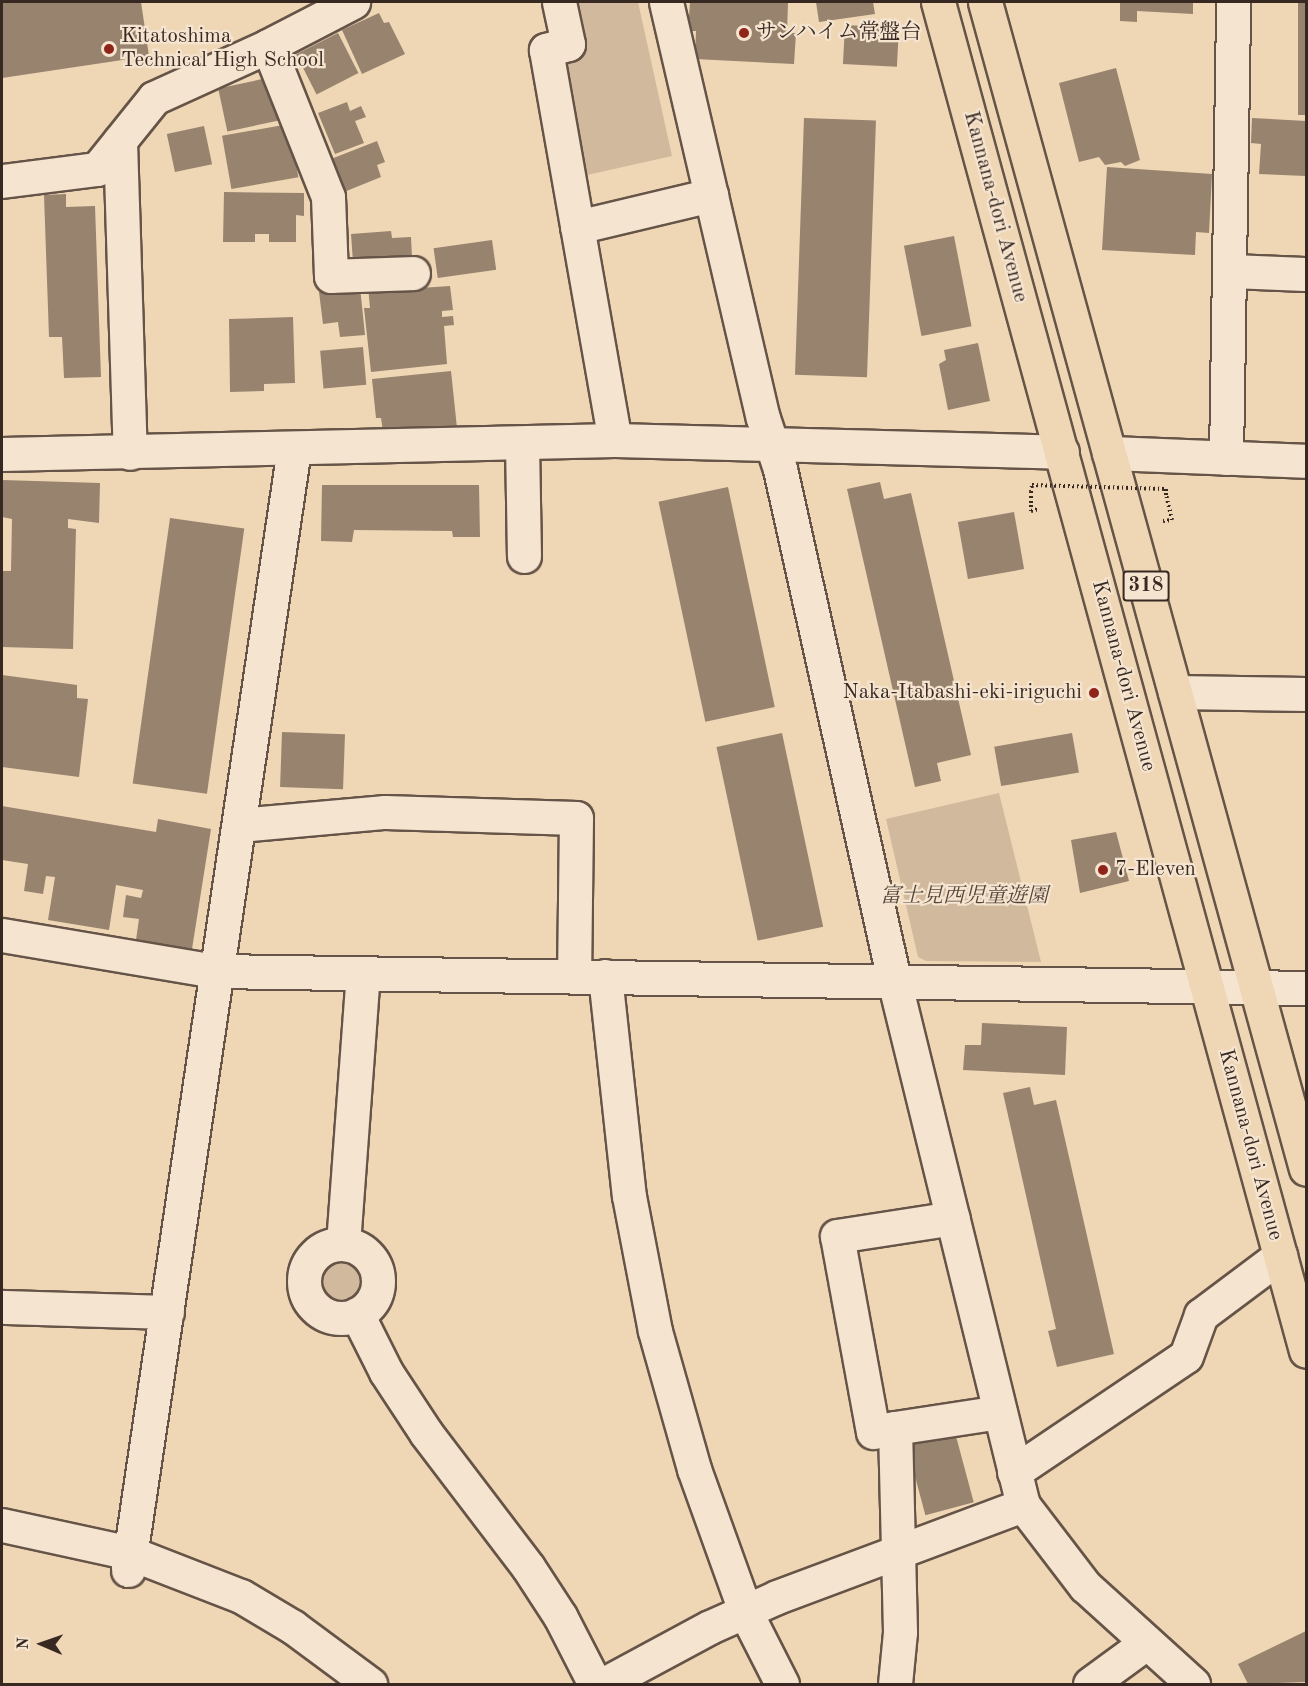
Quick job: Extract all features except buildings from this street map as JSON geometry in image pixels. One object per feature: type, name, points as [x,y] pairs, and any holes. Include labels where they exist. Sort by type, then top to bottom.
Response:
[{"type":"main road","name":"Kannana-dori Avenue","points":[[938,2],[1306,1351]]},
{"type":"main road","name":"318","points":[[985,2],[1306,1170]]},
{"type":"street","points":[[2,181],[97,169],[154,98],[268,46],[353,2]]},
{"type":"street","points":[[558,2],[568,44],[546,50],[615,440]]},
{"type":"street","points":[[666,2],[763,418],[772,444],[894,980],[1023,1505],[1085,1586],[1193,1684]]},
{"type":"street","points":[[1226,458],[1233,2]]},
{"type":"street","points":[[268,46],[328,197],[331,276],[412,273]]},
{"type":"street","points":[[120,141],[130,453]]},
{"type":"street","points":[[577,227],[711,195]]},
{"type":"street","points":[[1230,271],[1306,274]]},
{"type":"street","points":[[2,454],[130,453],[615,440],[1062,452]]},
{"type":"street","points":[[522,442],[524,556]]},
{"type":"street","points":[[129,1561],[294,449]]},
{"type":"street","points":[[1109,453],[1306,461]]},
{"type":"street","points":[[1175,692],[1306,694]]},
{"type":"street","points":[[239,825],[385,812],[576,818],[590,976],[655,1331],[694,1469],[745,1611],[782,1684]]},
{"type":"street","points":[[2,935],[215,972],[894,980],[1306,988]]},
{"type":"street","points":[[343,1244],[363,974]]},
{"type":"street","points":[[952,1218],[837,1236],[873,1432],[1000,1412]]},
{"type":"street","points":[[343,1244],[365,1253],[378,1273],[374,1298],[357,1314],[345,1318],[322,1312],[312,1304],[304,1281],[312,1258],[331,1245],[343,1244]]},
{"type":"street","points":[[1014,1472],[1186,1356],[1201,1315],[1280,1256]]},
{"type":"street","points":[[2,1307],[167,1312]]},
{"type":"street","points":[[357,1314],[386,1372],[426,1433],[528,1567],[560,1616],[595,1684]]},
{"type":"street","points":[[895,1428],[896,1552],[900,1632],[896,1684]]},
{"type":"street","points":[[604,1684],[745,1611],[1023,1505]]},
{"type":"street","points":[[2,1525],[241,1596],[293,1627],[370,1684]]},
{"type":"street","points":[[2,1544],[129,1561],[285,1642],[345,1684]]},
{"type":"street","points":[[1090,1684],[1146,1643]]},
{"type":"path","points":[[1031,492],[1032,484],[1166,489],[1172,520],[1163,522],[1161,512]]},
{"type":"green space","points":[[573,2],[638,2],[672,156],[587,175],[566,61],[585,54]]},
{"type":"green space","name":"富士見西児童遊園","points":[[999,793],[1041,962],[926,961],[918,957],[886,819]]},
{"type":"green space","points":[[337,1256],[347,1256],[359,1263],[366,1275],[366,1285],[359,1297],[347,1304],[337,1304],[322,1293],[318,1285],[318,1275],[329,1260]]},
{"type":"place","name":"サンハイム常盤台","points":[[744,33]]},
{"type":"place","name":"Kitatoshima Technical High School","points":[[109,49]]},
{"type":"place","name":"Naka-Itabashi-eki-iriguchi","points":[[1094,693]]},
{"type":"place","name":"7-Eleven","points":[[1103,870]]}]
